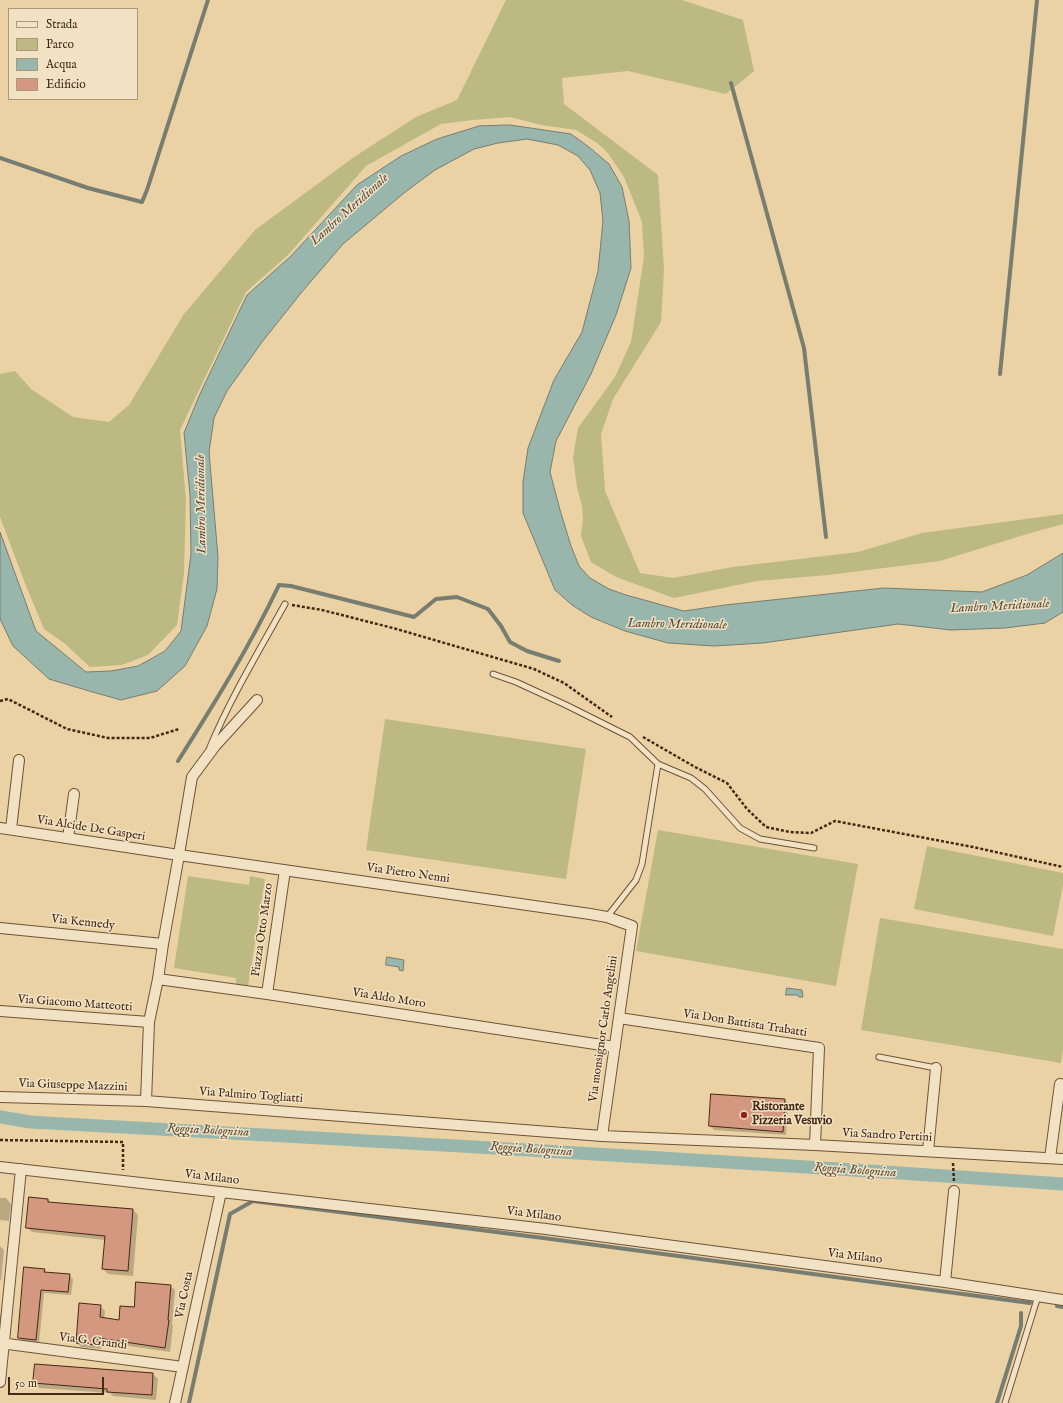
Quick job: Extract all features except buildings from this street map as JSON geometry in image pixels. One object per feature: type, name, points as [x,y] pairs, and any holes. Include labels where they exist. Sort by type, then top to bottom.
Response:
[{"type":"street","points":[[146,1101],[149,1022],[158,979],[192,777],[215,746],[258,700]]},
{"type":"street","points":[[11,829],[19,760]]},
{"type":"street","points":[[68,838],[74,794]]},
{"type":"street","name":"Via Alcide De Gasperi","points":[[0,828],[179,855]]},
{"type":"street","name":"Via Pietro Nenni","points":[[179,855],[607,917],[632,926]]},
{"type":"street","name":"Piazza Otto Marzo","points":[[267,994],[285,870]]},
{"type":"street","name":"Via monsignor Carlo Angelini","points":[[602,1136],[632,926]]},
{"type":"street","name":"Via Kennedy","points":[[0,928],[163,944]]},
{"type":"street","name":"Via Aldo Moro","points":[[158,979],[267,994],[615,1047]]},
{"type":"street","name":"Via Giacomo Matteotti","points":[[0,1011],[149,1022]]},
{"type":"street","name":"Via Don Battista Trabatti","points":[[619,1018],[819,1048],[815,1145]]},
{"type":"street","points":[[928,1151],[936,1068]]},
{"type":"street","points":[[1050,1158],[1060,1084]]},
{"type":"street","name":"Via Giuseppe Mazzini","points":[[0,1097],[146,1101]]},
{"type":"street","name":"Via Palmiro Togliatti","points":[[146,1101],[602,1136]]},
{"type":"street","name":"Via Sandro Pertini","points":[[602,1136],[1063,1158]]},
{"type":"street","name":"Via Milano","points":[[0,1167],[546,1229],[945,1282],[1063,1300]]},
{"type":"street","points":[[0,1382],[2,1343],[20,1169]]},
{"type":"street","points":[[945,1282],[954,1187]]},
{"type":"street","name":"Via Costa","points":[[175,1403],[221,1192]]},
{"type":"street","name":"Via G. Grandi","points":[[2,1343],[183,1366]]},
{"type":"lane","points":[[204,760],[250,666],[285,604]]},
{"type":"lane","points":[[493,674],[516,682],[630,737],[658,764],[691,778],[705,789],[740,828],[760,839],[814,848]]},
{"type":"lane","points":[[607,917],[636,880],[642,864],[658,764]]},
{"type":"lane","points":[[878,1057],[936,1068]]},
{"type":"lane","points":[[1005,1403],[1038,1296]]},
{"type":"path","points":[[285,604],[322,610],[394,628],[534,669],[564,683],[616,720]]},
{"type":"path","points":[[0,701],[8,699],[67,729],[108,738],[150,738],[179,729]]},
{"type":"path","points":[[642,736],[695,767],[727,782],[747,809],[766,827],[790,832],[811,833],[835,821],[973,847],[1063,867]]},
{"type":"path","points":[[0,1140],[123,1142],[122,1180]]},
{"type":"path","points":[[953,1166],[954,1187]]},
{"type":"green space","points":[[506,0],[682,0],[743,20],[754,71],[726,94],[628,71],[562,78],[564,104],[658,175],[664,270],[661,322],[613,399],[601,434],[605,491],[640,573],[673,578],[733,567],[858,552],[922,533],[1063,514],[1063,524],[940,561],[828,575],[757,581],[674,598],[616,577],[591,562],[581,536],[583,519],[582,506],[577,487],[573,457],[578,428],[615,377],[631,342],[644,257],[642,222],[624,177],[607,152],[597,143],[576,130],[541,125],[510,117],[441,124],[366,166],[288,255],[246,292],[180,430],[186,500],[184,573],[177,625],[148,655],[122,665],[90,667],[64,643],[44,629],[0,517],[0,374],[15,371],[31,389],[73,417],[109,422],[129,405],[184,314],[255,230],[354,157],[416,117],[457,100]]},
{"type":"green space","points":[[385,719],[586,749],[566,879],[366,850]]},
{"type":"green space","points":[[658,830],[858,864],[836,986],[636,951]]},
{"type":"green space","points":[[927,846],[1063,873],[1063,885],[1053,936],[914,909]]},
{"type":"green space","points":[[188,876],[249,885],[250,876],[265,879],[248,987],[236,985],[236,978],[174,968]]},
{"type":"green space","points":[[880,918],[1063,949],[1063,1049],[1061,1063],[861,1030]]},
{"type":"water","name":"Lambro Meridionale","points":[[510,125],[571,134],[589,147],[609,164],[622,187],[629,221],[631,268],[616,315],[591,374],[556,441],[550,472],[571,546],[579,566],[590,578],[609,589],[626,595],[684,611],[725,605],[884,588],[982,592],[1027,575],[1063,553],[1063,612],[1045,623],[1005,628],[951,630],[898,624],[763,643],[714,646],[668,643],[625,631],[591,617],[572,605],[555,590],[523,513],[523,482],[528,448],[554,380],[582,332],[598,271],[603,221],[600,193],[590,170],[578,156],[558,145],[527,139],[498,143],[474,149],[435,170],[404,193],[343,244],[262,342],[227,391],[214,418],[209,452],[218,557],[217,589],[207,626],[185,666],[157,691],[121,700],[49,679],[13,646],[0,619],[0,532],[36,631],[86,672],[111,671],[138,666],[165,651],[181,631],[191,554],[190,495],[184,433],[199,396],[247,295],[290,257],[357,185],[401,156],[437,139],[479,126]]},
{"type":"water","points":[[387,957],[404,960],[403,971],[399,970],[399,967],[386,965]]},
{"type":"water","points":[[787,988],[802,990],[803,997],[799,997],[797,995],[786,995]]},
{"type":"waterway","points":[[0,158],[88,188],[142,202],[208,0]]},
{"type":"waterway","points":[[1000,374],[1037,0]]},
{"type":"waterway","points":[[731,83],[804,348],[826,537]]},
{"type":"waterway","points":[[178,761],[244,652],[279,585],[291,586],[414,617],[436,599],[457,597],[488,609],[501,626],[510,642],[527,651],[559,661]]},
{"type":"waterway","name":"Roggia Bolognina","points":[[0,1117],[30,1122],[676,1159],[1063,1184]]},
{"type":"waterway","points":[[189,1403],[230,1214],[253,1201],[1030,1303]]},
{"type":"waterway","points":[[1057,1306],[1063,1307]]},
{"type":"waterway","points":[[997,1403],[1021,1326],[1021,1313]]},
{"type":"place","name":"Ristorante Pizzeria Vesuvio","points":[[744,1115]]}]
